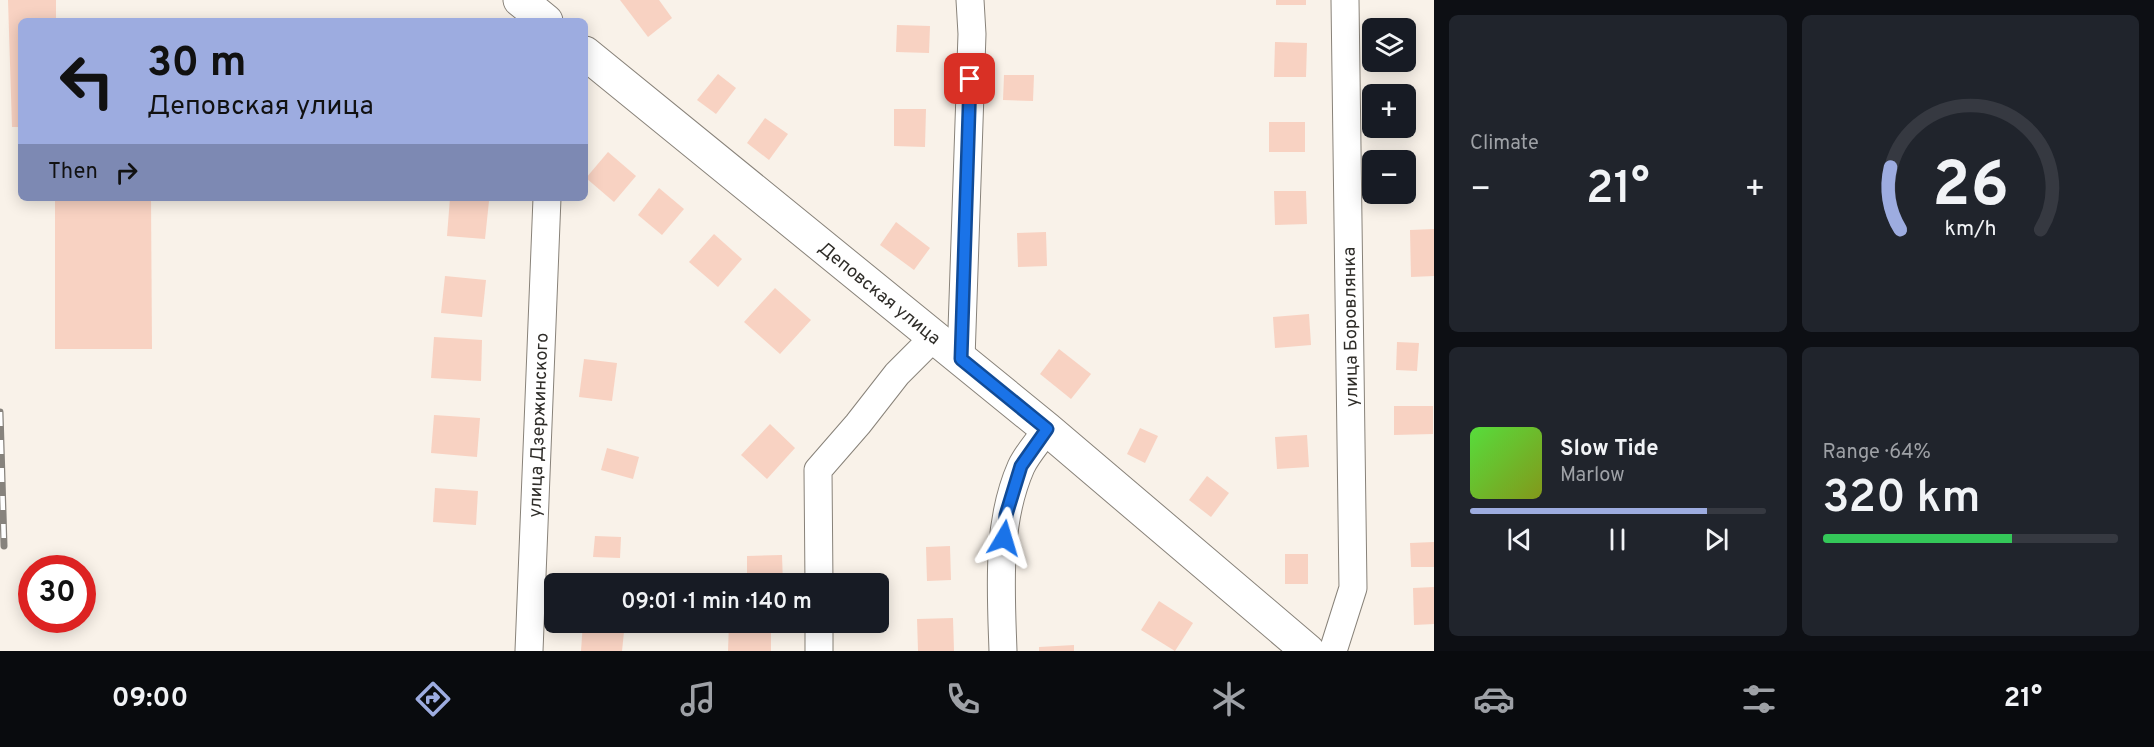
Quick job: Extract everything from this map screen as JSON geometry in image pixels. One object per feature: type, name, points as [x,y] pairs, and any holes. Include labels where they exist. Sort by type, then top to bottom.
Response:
[{"type":"street","points":[[520,0],[542,18]]},
{"type":"street","points":[[550,0],[553,18]]},
{"type":"street","points":[[961,359],[972,34],[970,0]]},
{"type":"street","name":"улица Боровлянка","points":[[1333,651],[1353,588],[1345,0]]},
{"type":"street","name":"Деповская улица","points":[[588,55],[1047,429],[1308,651]]},
{"type":"street","name":"улица Дзержинского","points":[[529,651],[547,201]]},
{"type":"street","points":[[819,573],[818,470],[897,374],[934,337]]},
{"type":"street","points":[[1003,651],[1001,584],[1006,515],[1021,466],[1047,429]]},
{"type":"street","points":[[819,633],[819,651]]},
{"type":"building","points":[[8,0],[56,0],[56,18],[18,18],[18,127],[12,127]]},
{"type":"building","points":[[620,0],[659,0],[672,18],[648,37]]},
{"type":"building","points":[[1276,0],[1306,0],[1306,5],[1276,5]]},
{"type":"building","points":[[897,25],[930,26],[929,53],[896,52]]},
{"type":"building","points":[[1275,42],[1307,43],[1306,77],[1274,77]]},
{"type":"building","points":[[718,74],[736,88],[716,114],[697,100]]},
{"type":"building","points":[[1004,75],[1034,75],[1033,101],[1003,100]]},
{"type":"building","points":[[894,109],[926,109],[925,147],[894,146]]},
{"type":"building","points":[[765,118],[788,134],[769,160],[747,143]]},
{"type":"building","points":[[1269,122],[1305,122],[1305,152],[1269,152]]},
{"type":"building","points":[[608,152],[636,176],[614,202],[588,180],[588,176]]},
{"type":"building","points":[[659,188],[684,209],[662,235],[638,215]]},
{"type":"building","points":[[1274,191],[1306,191],[1307,224],[1275,225]]},
{"type":"building","points":[[55,201],[151,201],[152,349],[55,349]]},
{"type":"building","points":[[450,201],[489,201],[485,239],[447,236]]},
{"type":"building","points":[[896,222],[930,248],[914,270],[880,245]]},
{"type":"building","points":[[1434,229],[1434,276],[1411,277],[1410,230]]},
{"type":"building","points":[[1046,232],[1047,266],[1018,267],[1017,233]]},
{"type":"building","points":[[714,234],[742,259],[718,287],[689,262]]},
{"type":"building","points":[[445,276],[486,280],[482,317],[441,313]]},
{"type":"building","points":[[775,288],[811,320],[780,354],[744,322]]},
{"type":"building","points":[[1309,314],[1311,345],[1275,348],[1273,317]]},
{"type":"building","points":[[434,337],[482,340],[481,381],[431,378]]},
{"type":"building","points":[[1397,342],[1419,343],[1417,371],[1396,370]]},
{"type":"building","points":[[1059,349],[1091,374],[1071,399],[1040,374]]},
{"type":"building","points":[[584,359],[617,363],[612,401],[579,397]]},
{"type":"building","points":[[1394,406],[1433,406],[1433,434],[1394,435]]},
{"type":"building","points":[[434,415],[480,418],[477,457],[431,453]]},
{"type":"building","points":[[770,424],[795,448],[767,479],[741,455]]},
{"type":"building","points":[[1140,428],[1158,436],[1145,463],[1127,454]]},
{"type":"building","points":[[1307,435],[1309,467],[1277,469],[1275,437]]},
{"type":"building","points":[[607,448],[639,457],[633,479],[601,470]]},
{"type":"building","points":[[1207,476],[1229,493],[1211,517],[1189,500]]},
{"type":"building","points":[[435,488],[478,491],[476,525],[433,522]]},
{"type":"building","points":[[595,536],[621,537],[620,558],[593,557]]},
{"type":"building","points":[[1434,542],[1434,567],[1411,567],[1410,543]]},
{"type":"building","points":[[950,546],[951,580],[927,581],[926,547]]},
{"type":"building","points":[[1285,554],[1308,554],[1308,584],[1285,584]]},
{"type":"building","points":[[782,555],[783,573],[747,573],[747,556]]},
{"type":"building","points":[[1434,587],[1434,624],[1414,625],[1413,588]]},
{"type":"building","points":[[1159,601],[1193,623],[1175,651],[1141,630]]},
{"type":"building","points":[[953,618],[954,651],[918,651],[917,619]]},
{"type":"building","points":[[582,633],[624,633],[622,651],[581,651]]},
{"type":"building","points":[[729,633],[771,633],[771,651],[728,651]]},
{"type":"building","points":[[1074,645],[1074,651],[1039,651],[1039,647]]},
{"type":"railway","points":[[0,412],[4,546]]},
{"type":"route","points":[[970,79],[961,359],[1047,429],[1021,466],[1006,515],[1004,538]]}]
